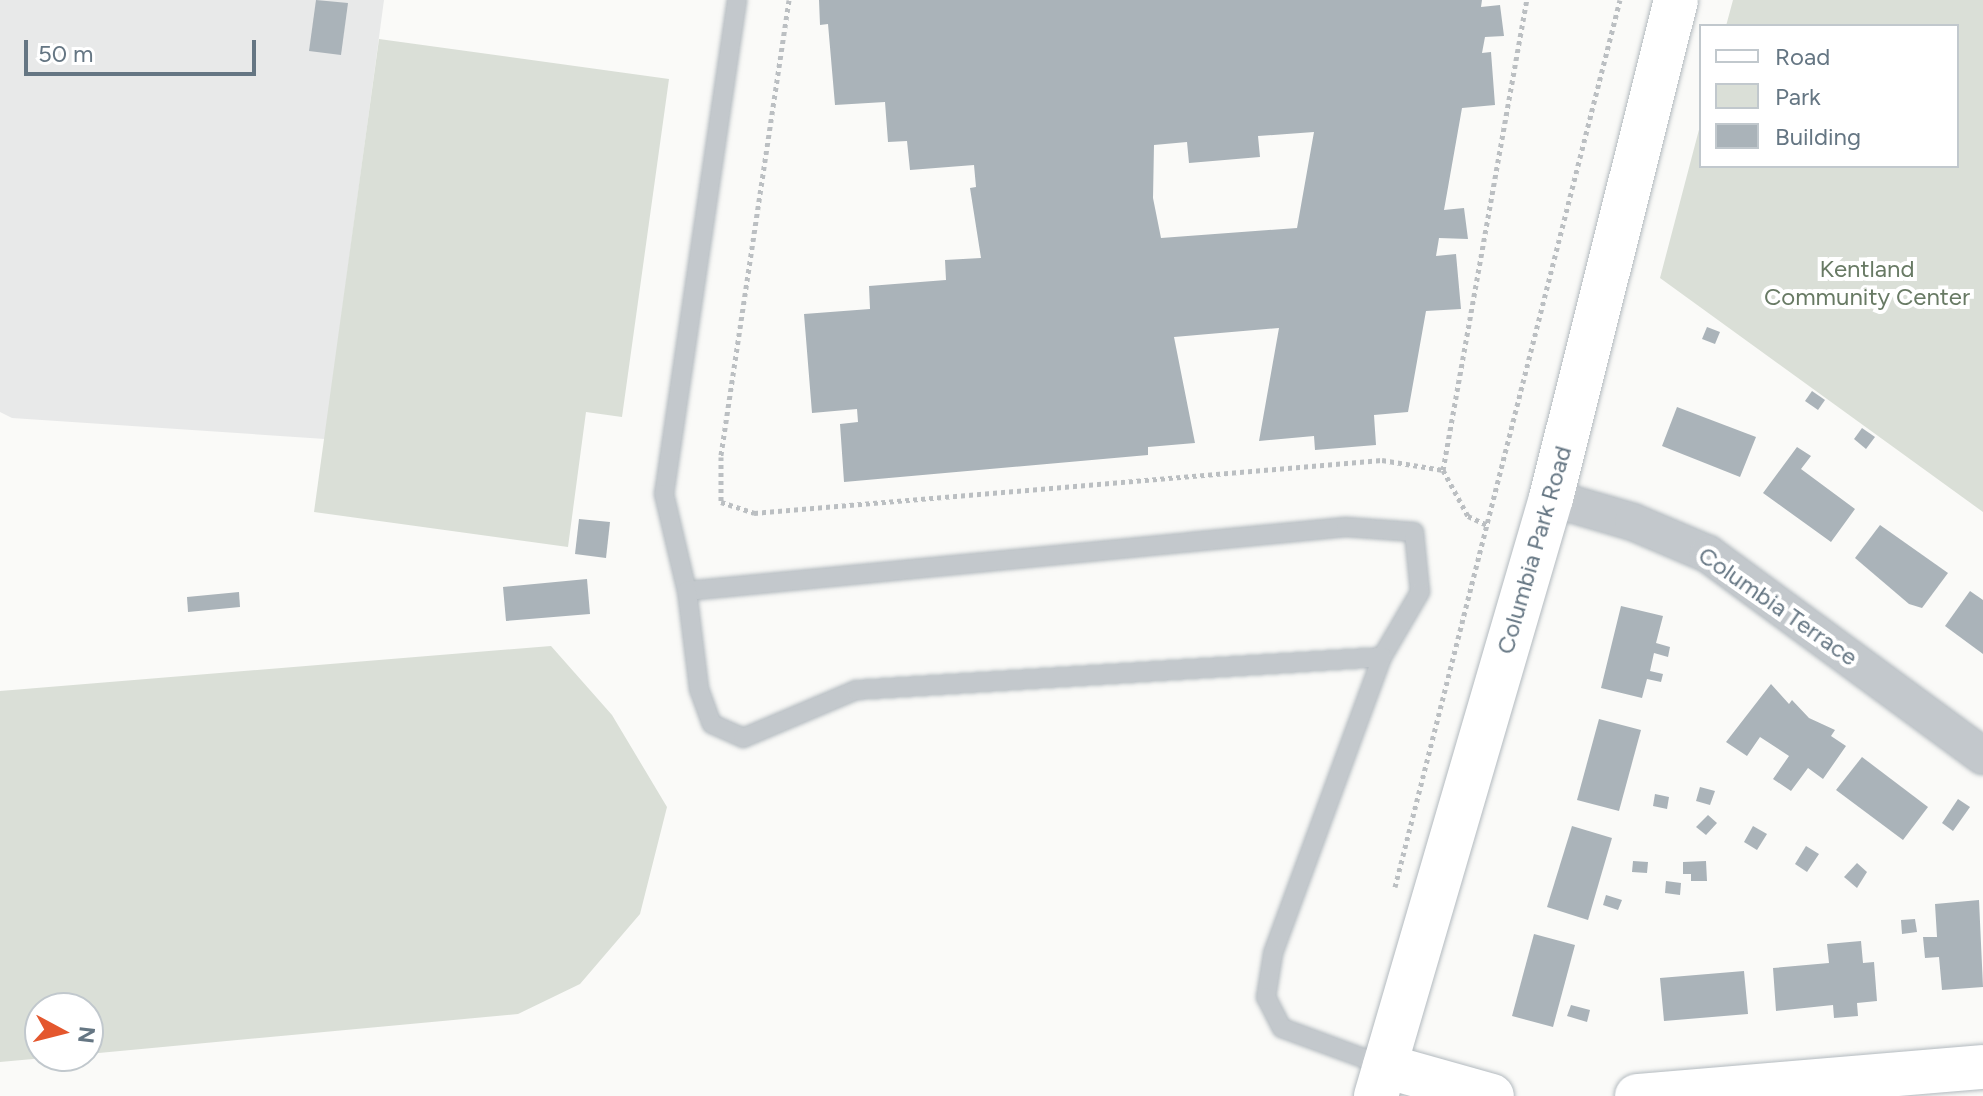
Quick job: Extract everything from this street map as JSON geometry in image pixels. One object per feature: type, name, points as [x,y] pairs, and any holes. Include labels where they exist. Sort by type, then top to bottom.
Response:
[{"type":"street","name":"Columbia Park Road","points":[[1381,1081],[1551,498],[1676,0]]},
{"type":"street","name":"Columbia Terrace","points":[[1551,498],[1633,522],[1708,554],[1983,756]]},
{"type":"street","points":[[1637,1096],[1983,1067]]},
{"type":"street","points":[[1381,1081],[1492,1096]]},
{"type":"lane","points":[[737,0],[664,494],[687,591],[699,689],[712,724],[743,738],[856,690],[1382,657]]},
{"type":"lane","points":[[687,591],[1346,527],[1414,532],[1420,592],[1382,657],[1273,954],[1266,997],[1282,1028],[1381,1081]]},
{"type":"path","points":[[789,0],[721,457],[721,502],[754,513],[1382,460],[1443,470]]},
{"type":"path","points":[[1487,525],[1468,516],[1443,470],[1527,0]]},
{"type":"path","points":[[1391,903],[1620,0]]},
{"type":"shaded area","points":[[0,0],[384,0],[325,439],[12,418],[0,412]]},
{"type":"green space","name":"Kentland Community Center","points":[[1733,0],[1983,0],[1983,512],[1660,278],[1699,130],[1699,168],[1959,168],[1959,24],[1727,24]]},
{"type":"green space","points":[[379,39],[669,79],[622,417],[586,412],[568,547],[314,512]]},
{"type":"green space","points":[[551,646],[612,715],[667,807],[640,914],[580,984],[518,1014],[104,1053],[104,992],[24,992],[24,1060],[0,1062],[0,691]]},
{"type":"building","points":[[316,0],[348,3],[341,55],[309,51]]},
{"type":"building","points":[[819,0],[1482,0],[1481,7],[1500,5],[1504,36],[1485,37],[1482,53],[1491,52],[1495,105],[1462,108],[1444,210],[1464,208],[1468,239],[1439,238],[1436,256],[1456,254],[1461,309],[1426,311],[1408,412],[1374,415],[1376,445],[1315,450],[1314,436],[1259,441],[1279,328],[1174,337],[1195,443],[1148,447],[1148,455],[844,482],[840,424],[858,422],[857,409],[812,413],[804,314],[870,309],[869,286],[946,280],[945,260],[981,258],[970,188],[976,187],[974,165],[910,170],[907,141],[888,142],[885,102],[835,105],[828,24],[820,25]],"holes":[[[1314,132],[1297,228],[1161,238],[1153,198],[1154,145],[1187,142],[1189,163],[1260,157],[1258,136]]]},
{"type":"building","points":[[1707,327],[1720,332],[1715,344],[1702,339]]},
{"type":"building","points":[[1812,391],[1825,400],[1818,410],[1805,401]]},
{"type":"building","points":[[1677,407],[1756,437],[1740,477],[1662,446]]},
{"type":"building","points":[[1862,428],[1875,437],[1866,449],[1854,439]]},
{"type":"building","points":[[1797,447],[1811,456],[1801,469],[1855,509],[1831,542],[1763,493]]},
{"type":"building","points":[[579,519],[610,522],[606,558],[575,554]]},
{"type":"building","points":[[1880,525],[1948,573],[1922,608],[1909,604],[1855,558]]},
{"type":"building","points":[[587,579],[590,614],[506,621],[503,587]]},
{"type":"building","points":[[1970,591],[1983,600],[1983,654],[1945,626]]},
{"type":"building","points":[[239,592],[240,607],[188,612],[187,597]]},
{"type":"building","points":[[1621,606],[1663,616],[1656,643],[1670,647],[1668,657],[1654,653],[1650,671],[1663,674],[1661,682],[1647,679],[1642,698],[1601,688]]},
{"type":"building","points":[[1771,684],[1789,704],[1792,700],[1809,718],[1835,730],[1831,736],[1846,746],[1823,779],[1808,768],[1791,791],[1773,779],[1789,756],[1760,737],[1747,756],[1726,742]]},
{"type":"building","points":[[1599,719],[1641,730],[1619,811],[1577,800]]},
{"type":"building","points":[[1862,757],[1928,807],[1903,840],[1836,790]]},
{"type":"building","points":[[1700,787],[1715,791],[1710,805],[1696,801]]},
{"type":"building","points":[[1655,794],[1669,797],[1667,809],[1653,806]]},
{"type":"building","points":[[1958,799],[1970,807],[1953,831],[1942,823]]},
{"type":"building","points":[[1708,815],[1717,823],[1706,835],[1696,827]]},
{"type":"building","points":[[1572,826],[1612,838],[1588,920],[1547,907]]},
{"type":"building","points":[[1753,826],[1767,834],[1757,850],[1744,842]]},
{"type":"building","points":[[1806,846],[1819,854],[1807,872],[1795,864]]},
{"type":"building","points":[[1633,861],[1648,862],[1647,873],[1632,872]]},
{"type":"building","points":[[1706,861],[1707,881],[1691,881],[1691,874],[1683,874],[1683,862]]},
{"type":"building","points":[[1857,863],[1867,872],[1857,888],[1844,877]]},
{"type":"building","points":[[1666,881],[1681,883],[1680,895],[1665,893]]},
{"type":"building","points":[[1606,895],[1622,900],[1618,910],[1603,905]]},
{"type":"building","points":[[1979,900],[1983,987],[1942,990],[1939,957],[1925,958],[1923,937],[1937,937],[1935,904]]},
{"type":"building","points":[[1915,919],[1917,932],[1902,934],[1901,920]]},
{"type":"building","points":[[1534,934],[1575,945],[1553,1027],[1512,1016]]},
{"type":"building","points":[[1861,941],[1863,963],[1874,962],[1877,1001],[1857,1003],[1858,1016],[1834,1018],[1833,1005],[1776,1011],[1773,968],[1829,963],[1827,944]]},
{"type":"building","points":[[1744,971],[1748,1014],[1664,1021],[1660,978]]},
{"type":"building","points":[[1571,1005],[1590,1010],[1587,1022],[1567,1016]]}]
